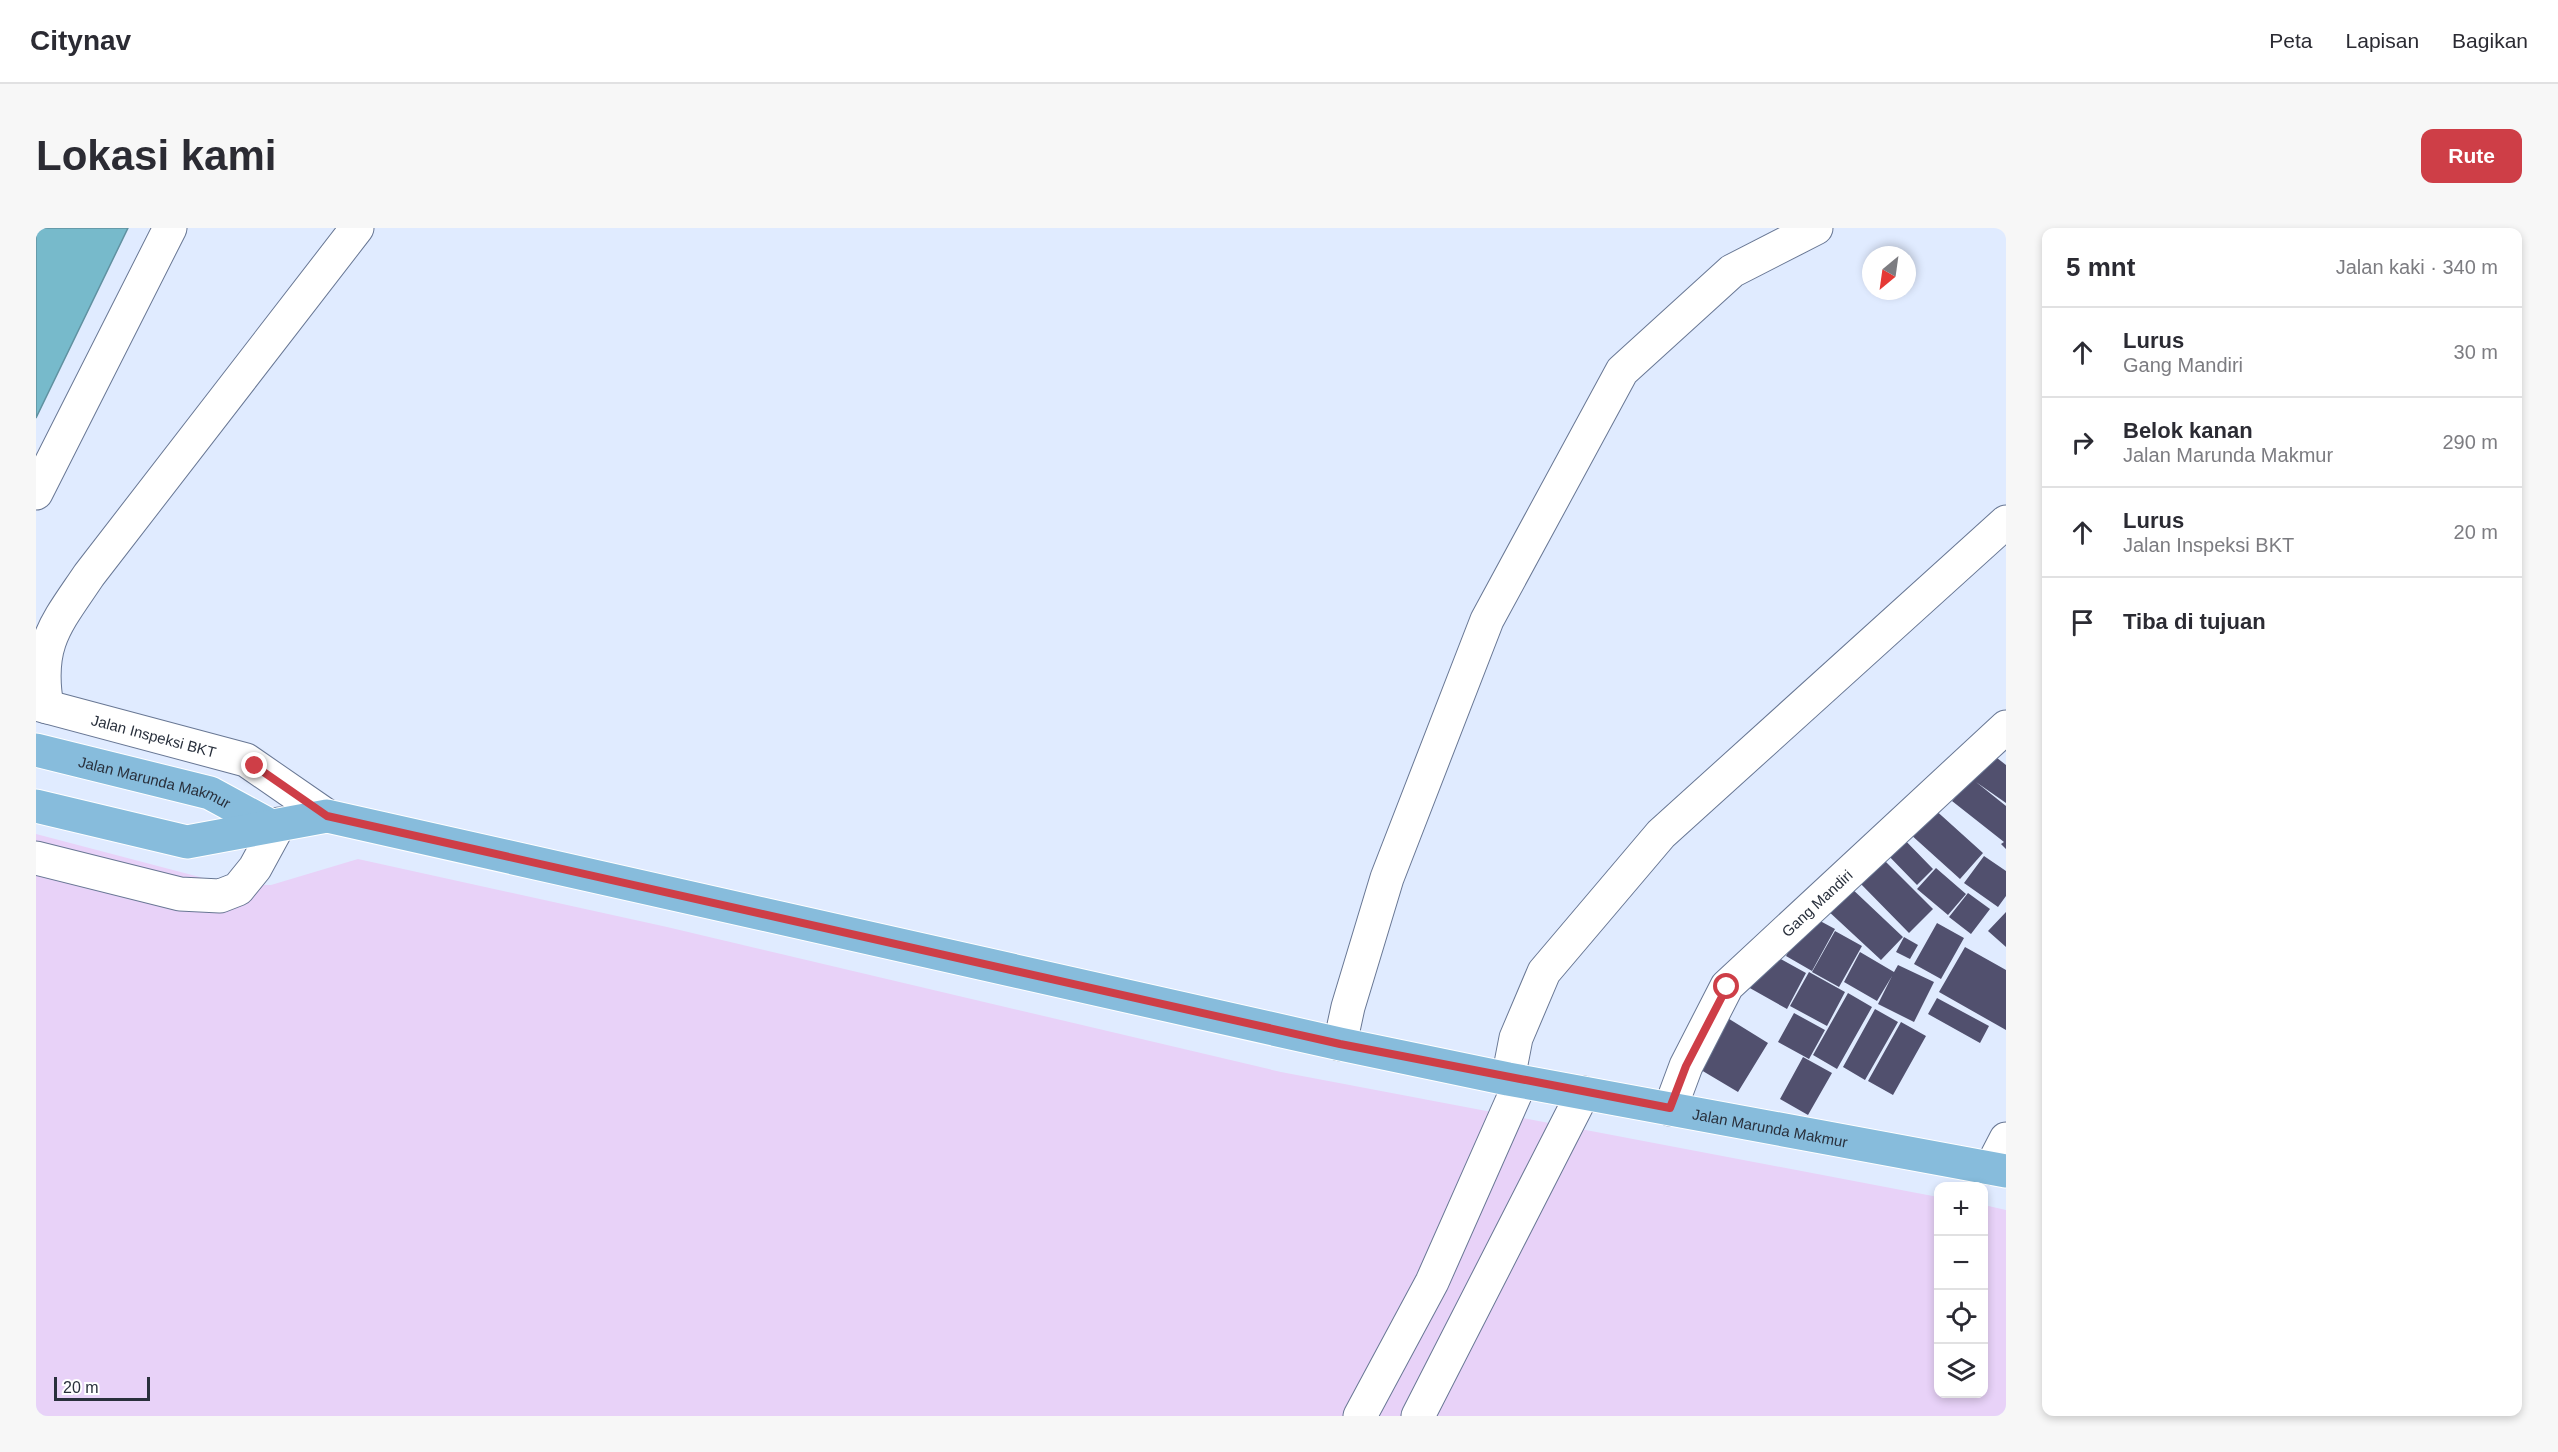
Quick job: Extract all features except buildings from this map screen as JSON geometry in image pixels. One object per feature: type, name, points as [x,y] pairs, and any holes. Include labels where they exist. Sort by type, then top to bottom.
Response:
[{"type":"main road","name":"Jalan Marunda Makmur","points":[[36,750],[210,793],[274,825]]},
{"type":"main road","name":"Jalan Marunda Makmur","points":[[36,806],[187,842],[327,816],[1340,1044],[1514,1080],[1998,1169]]},
{"type":"street","points":[[36,493],[170,228]]},
{"type":"street","points":[[42,705],[42,681],[47,645],[52,630],[89,575],[357,228]]},
{"type":"street","points":[[1340,1044],[1348,1007],[1387,878],[1487,620],[1622,371],[1732,271],[1816,228]]},
{"type":"street","points":[[1360,1416],[1432,1282],[1514,1080],[1516,1038],[1544,972],[1661,834],[2006,522]]},
{"type":"street","name":"Jalan Inspeksi BKT","points":[[42,705],[246,760],[327,816]]},
{"type":"street","name":"Gang Mandiri","points":[[1670,1108],[1686,1066],[1727,987],[2006,727]]},
{"type":"street","points":[[36,858],[180,894],[220,896],[238,889],[255,868],[274,825]]},
{"type":"street","points":[[1418,1416],[1583,1093]]},
{"type":"street","points":[[1998,1169],[2006,1139]]},
{"type":"shaded area","points":[[36,834],[230,885],[271,885],[358,859],[667,927],[1281,1072],[1934,1196],[1934,1398],[1988,1398],[1988,1206],[2006,1210],[2006,1416],[36,1416]]},
{"type":"water","points":[[36,228],[128,228],[36,418]]},
{"type":"route","points":[[255,766],[327,816],[1340,1044],[1508,1079],[1670,1108],[1686,1066],[1727,987]]}]
